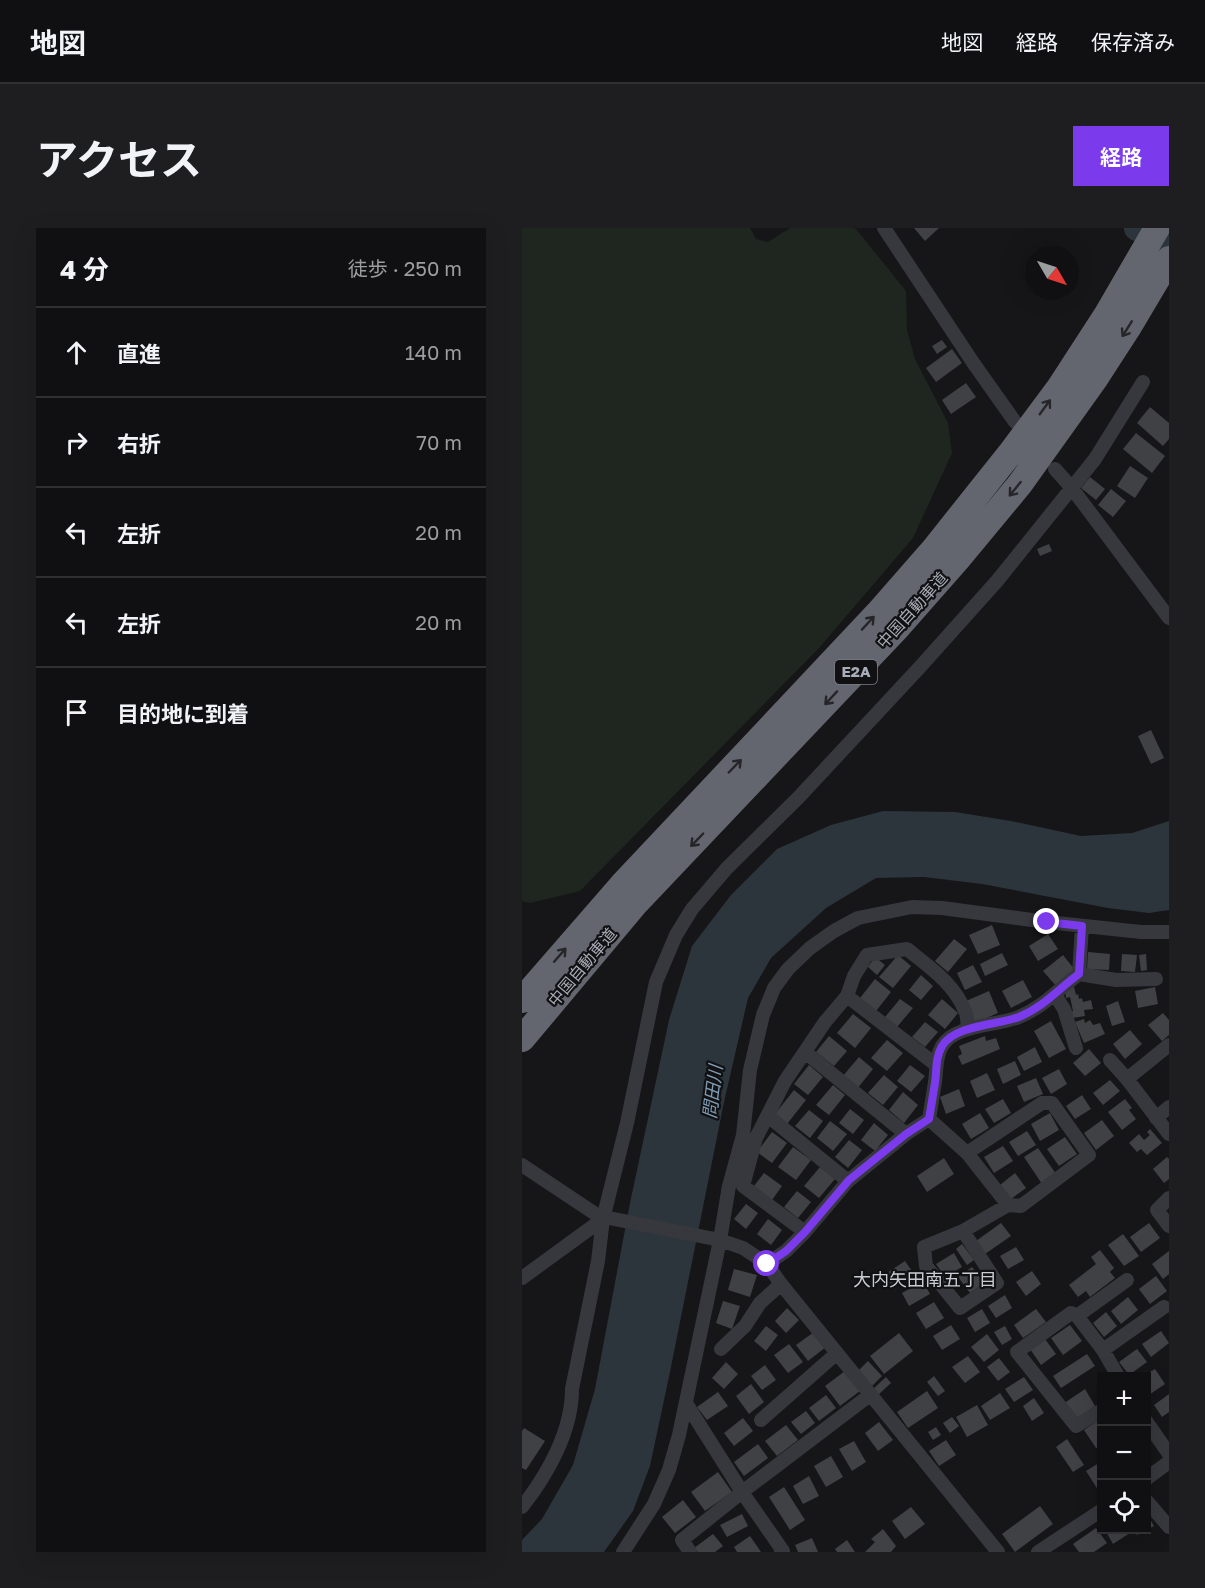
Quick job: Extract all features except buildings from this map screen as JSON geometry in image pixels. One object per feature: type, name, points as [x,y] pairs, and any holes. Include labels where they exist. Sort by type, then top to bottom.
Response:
[{"type":"highway","name":"中国自動車道","points":[[522,999],[622,885],[878,613],[934,549],[1059,388],[1107,314],[1157,228]]},
{"type":"highway","name":"中国自動車道","points":[[522,1039],[636,903],[890,636],[957,560],[1020,484],[1052,441],[1095,379],[1163,269]]},
{"type":"street","points":[[884,228],[1015,422]]},
{"type":"street","points":[[522,1507],[550,1465],[565,1432],[606,1219],[656,981],[676,935],[692,909],[727,868],[798,798],[997,580],[1095,459],[1143,382]]},
{"type":"street","points":[[1055,469],[1169,618]]},
{"type":"street","points":[[623,1552],[654,1504],[665,1479],[679,1435],[717,1239],[743,1135],[750,1070],[763,1015],[774,988],[789,969],[810,948],[858,918],[912,907],[942,908],[1141,932],[1169,932]]},
{"type":"street","points":[[1079,974],[1082,926]]},
{"type":"street","points":[[805,1232],[743,1186],[756,1138],[785,1081],[825,1022],[847,996],[854,976],[867,955],[906,949],[944,979],[952,989],[966,1012],[968,1029]]},
{"type":"street","points":[[767,1264],[786,1251],[805,1232],[849,1180],[906,1134],[929,1119],[936,1064],[948,1038],[968,1029],[1017,1018],[1039,1007],[1079,974],[1116,980],[1156,979]]},
{"type":"street","points":[[1055,995],[1064,1009],[1076,1048]]},
{"type":"street","points":[[847,996],[936,1064]]},
{"type":"street","points":[[1127,1079],[1169,1045]]},
{"type":"street","points":[[805,1052],[906,1134]]},
{"type":"street","points":[[1110,1060],[1169,1134]]},
{"type":"street","points":[[963,1231],[997,1283],[960,1308],[926,1266],[924,1247],[963,1231],[1008,1205],[1021,1206],[1089,1155],[1052,1103],[1042,1103],[968,1153]]},
{"type":"street","points":[[1156,1118],[1169,1107]]},
{"type":"street","points":[[768,1116],[849,1180]]},
{"type":"street","points":[[929,1119],[968,1153],[1008,1205]]},
{"type":"street","points":[[522,1165],[606,1219],[717,1239],[743,1248],[767,1264],[998,1552]]},
{"type":"street","points":[[1169,1198],[1157,1210],[1169,1226]]},
{"type":"street","points":[[522,1278],[606,1219]]},
{"type":"street","points":[[1077,1316],[1127,1280]]},
{"type":"street","points":[[721,1349],[746,1326],[760,1303],[781,1284]]},
{"type":"street","points":[[1103,1350],[1164,1307]]},
{"type":"street","points":[[1097,1413],[1076,1426],[1017,1352],[1071,1313],[1077,1316],[1103,1350],[1116,1372]]},
{"type":"street","points":[[761,1420],[837,1353]]},
{"type":"street","points":[[690,1552],[682,1540],[870,1395]]},
{"type":"street","points":[[686,1404],[783,1551],[781,1552]]},
{"type":"street","points":[[1149,1426],[1169,1454]]},
{"type":"street","points":[[1151,1475],[1169,1462]]},
{"type":"street","points":[[1151,1506],[1169,1527]]},
{"type":"street","points":[[1038,1552],[1097,1513]]},
{"type":"shaded area","points":[[522,228],[750,228],[756,239],[768,242],[790,228],[856,229],[906,291],[907,330],[915,359],[948,423],[952,453],[913,538],[819,648],[580,891],[530,903],[522,901]]},
{"type":"water","name":"問田川","points":[[883,811],[955,812],[1081,836],[1132,833],[1169,821],[1169,910],[1149,913],[1108,908],[982,884],[924,877],[876,878],[826,908],[771,958],[748,998],[724,1102],[650,1466],[633,1511],[604,1552],[522,1552],[522,1540],[542,1519],[573,1465],[595,1389],[630,1203],[669,1020],[692,946],[731,895],[777,849],[831,825]]},
{"type":"waterway","points":[[1137,228],[1169,243]]},
{"type":"district","name":"大内矢田南五丁目","points":[[925,1280]]},
{"type":"route","points":[[767,1264],[786,1251],[805,1232],[849,1180],[906,1134],[929,1119],[936,1064],[948,1038],[968,1029],[1017,1018],[1039,1007],[1079,974],[1082,926],[1047,922]]}]
